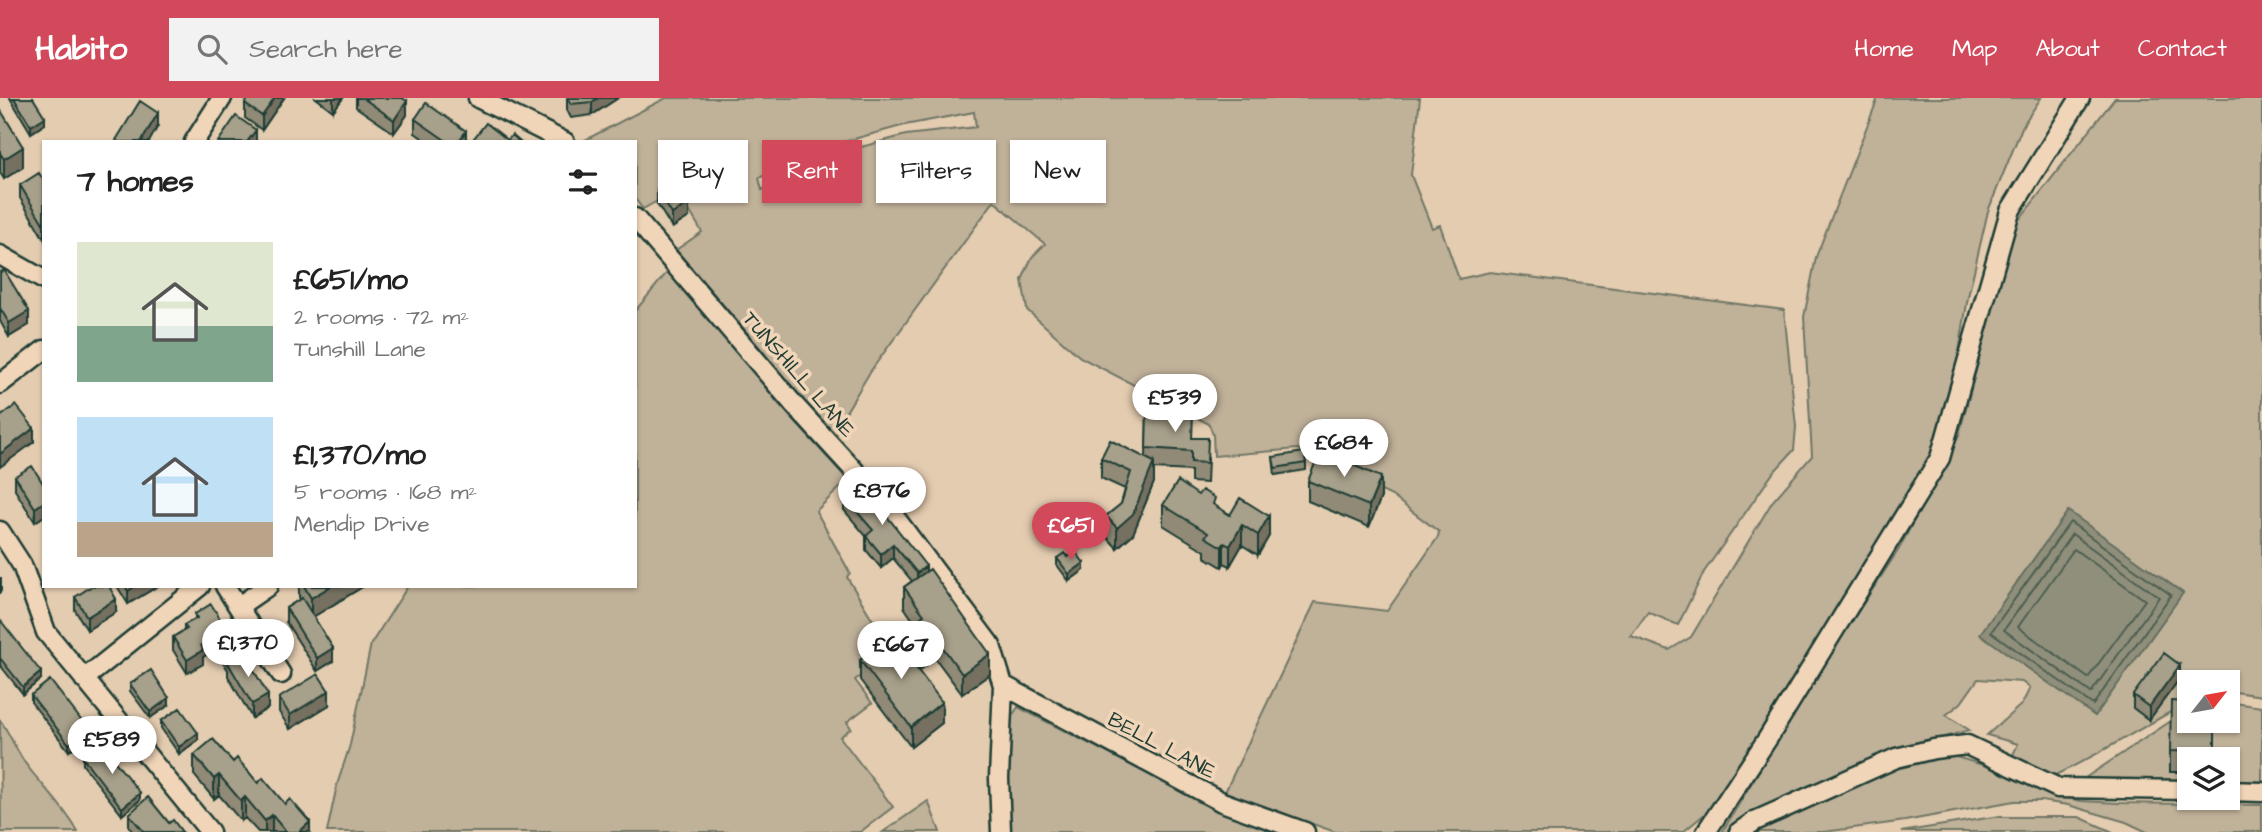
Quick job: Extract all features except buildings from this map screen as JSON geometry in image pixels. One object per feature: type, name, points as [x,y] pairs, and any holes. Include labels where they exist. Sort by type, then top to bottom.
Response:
[{"type":"street","points":[[478,98],[561,140]]},
{"type":"street","points":[[1706,832],[1768,737],[1940,458],[2010,211],[2080,98]]},
{"type":"street","points":[[195,140],[219,99]]},
{"type":"street","name":"TUNSHILL LANE","points":[[637,220],[796,407],[885,504],[992,646],[1003,685],[999,778],[1001,832]]},
{"type":"street","points":[[0,255],[42,279]]},
{"type":"street","points":[[0,384],[42,352]]},
{"type":"street","points":[[0,531],[22,565],[46,632],[210,832]]},
{"type":"street","points":[[84,679],[198,588]]},
{"type":"street","points":[[226,588],[281,674]]},
{"type":"street","points":[[239,606],[265,588]]},
{"type":"street","name":"BELL LANE","points":[[1003,685],[1222,802],[1305,832]]},
{"type":"street","points":[[1739,832],[1755,821],[1896,758],[1934,749],[1967,746],[2058,788],[2177,790]]},
{"type":"street","points":[[2240,791],[2262,792]]},
{"type":"shaded area","points":[[666,98],[1420,98],[1411,175],[1432,228],[1440,225],[1459,279],[1490,272],[1784,310],[1796,427],[1794,450],[1773,473],[1704,572],[1678,625],[1648,612],[1631,636],[1669,650],[1691,637],[1772,502],[1812,456],[1804,317],[1816,257],[1878,98],[2041,98],[2023,125],[1988,211],[1968,297],[1950,407],[1937,451],[1913,497],[1800,667],[1712,808],[1683,832],[1335,832],[1225,792],[1315,602],[1387,611],[1439,532],[1392,496],[1331,467],[1317,456],[1298,449],[1214,456],[1213,435],[1209,424],[1080,357],[1027,310],[1022,280],[1032,257],[1045,244],[996,203],[996,140],[887,140],[906,135],[976,127],[974,112],[905,125],[850,140],[762,140],[762,177],[759,178],[762,203],[862,203],[862,147],[876,143],[876,203],[993,203],[870,372],[846,412],[842,423],[844,430],[832,436],[676,250],[702,232],[685,203],[748,203],[748,140],[658,140],[658,201],[643,209],[637,202],[637,140],[585,140]]},
{"type":"shaded area","points":[[2115,98],[2262,98],[2262,696],[2240,693],[2240,670],[2177,670],[2177,709],[2053,776],[2011,759],[2018,744],[1987,735],[2022,704],[2030,688],[2022,682],[1978,679],[1961,703],[1946,715],[1969,730],[1893,752],[1752,818],[1728,832],[1722,832],[1818,673],[1899,549],[1959,435],[2014,226]]},
{"type":"shaded area","points":[[669,270],[762,380],[776,401],[848,480],[816,511],[850,573],[847,577],[878,629],[889,655],[855,680],[872,703],[847,722],[851,728],[840,737],[893,807],[860,832],[327,832],[337,785],[350,745],[371,644],[407,588],[637,588],[637,309]]},
{"type":"shaded area","points":[[2240,704],[2262,707],[2262,787],[2240,786],[2240,747],[2177,747],[2177,786],[2076,784],[2171,721],[2177,721],[2177,733],[2240,733]]},
{"type":"shaded area","points":[[1018,707],[1211,806],[1275,832],[1009,832],[1007,759],[1010,719]]},
{"type":"shaded area","points":[[0,720],[24,762],[78,832],[1,832]]},
{"type":"shaded area","points":[[1953,756],[2009,773],[2046,793],[2081,801],[2177,804],[2177,810],[2240,810],[2240,805],[2262,805],[2262,832],[2147,832],[2126,822],[2068,805],[2014,801],[1905,821],[1824,832],[1755,832],[1888,769],[1925,757]]},
{"type":"shaded area","points":[[928,801],[940,832],[883,832]]},
{"type":"shaded area","points":[[1993,817],[2079,817],[2113,832],[1901,832]]},
{"type":"water","points":[[2068,511],[2183,593],[2095,716],[1980,634]]}]
